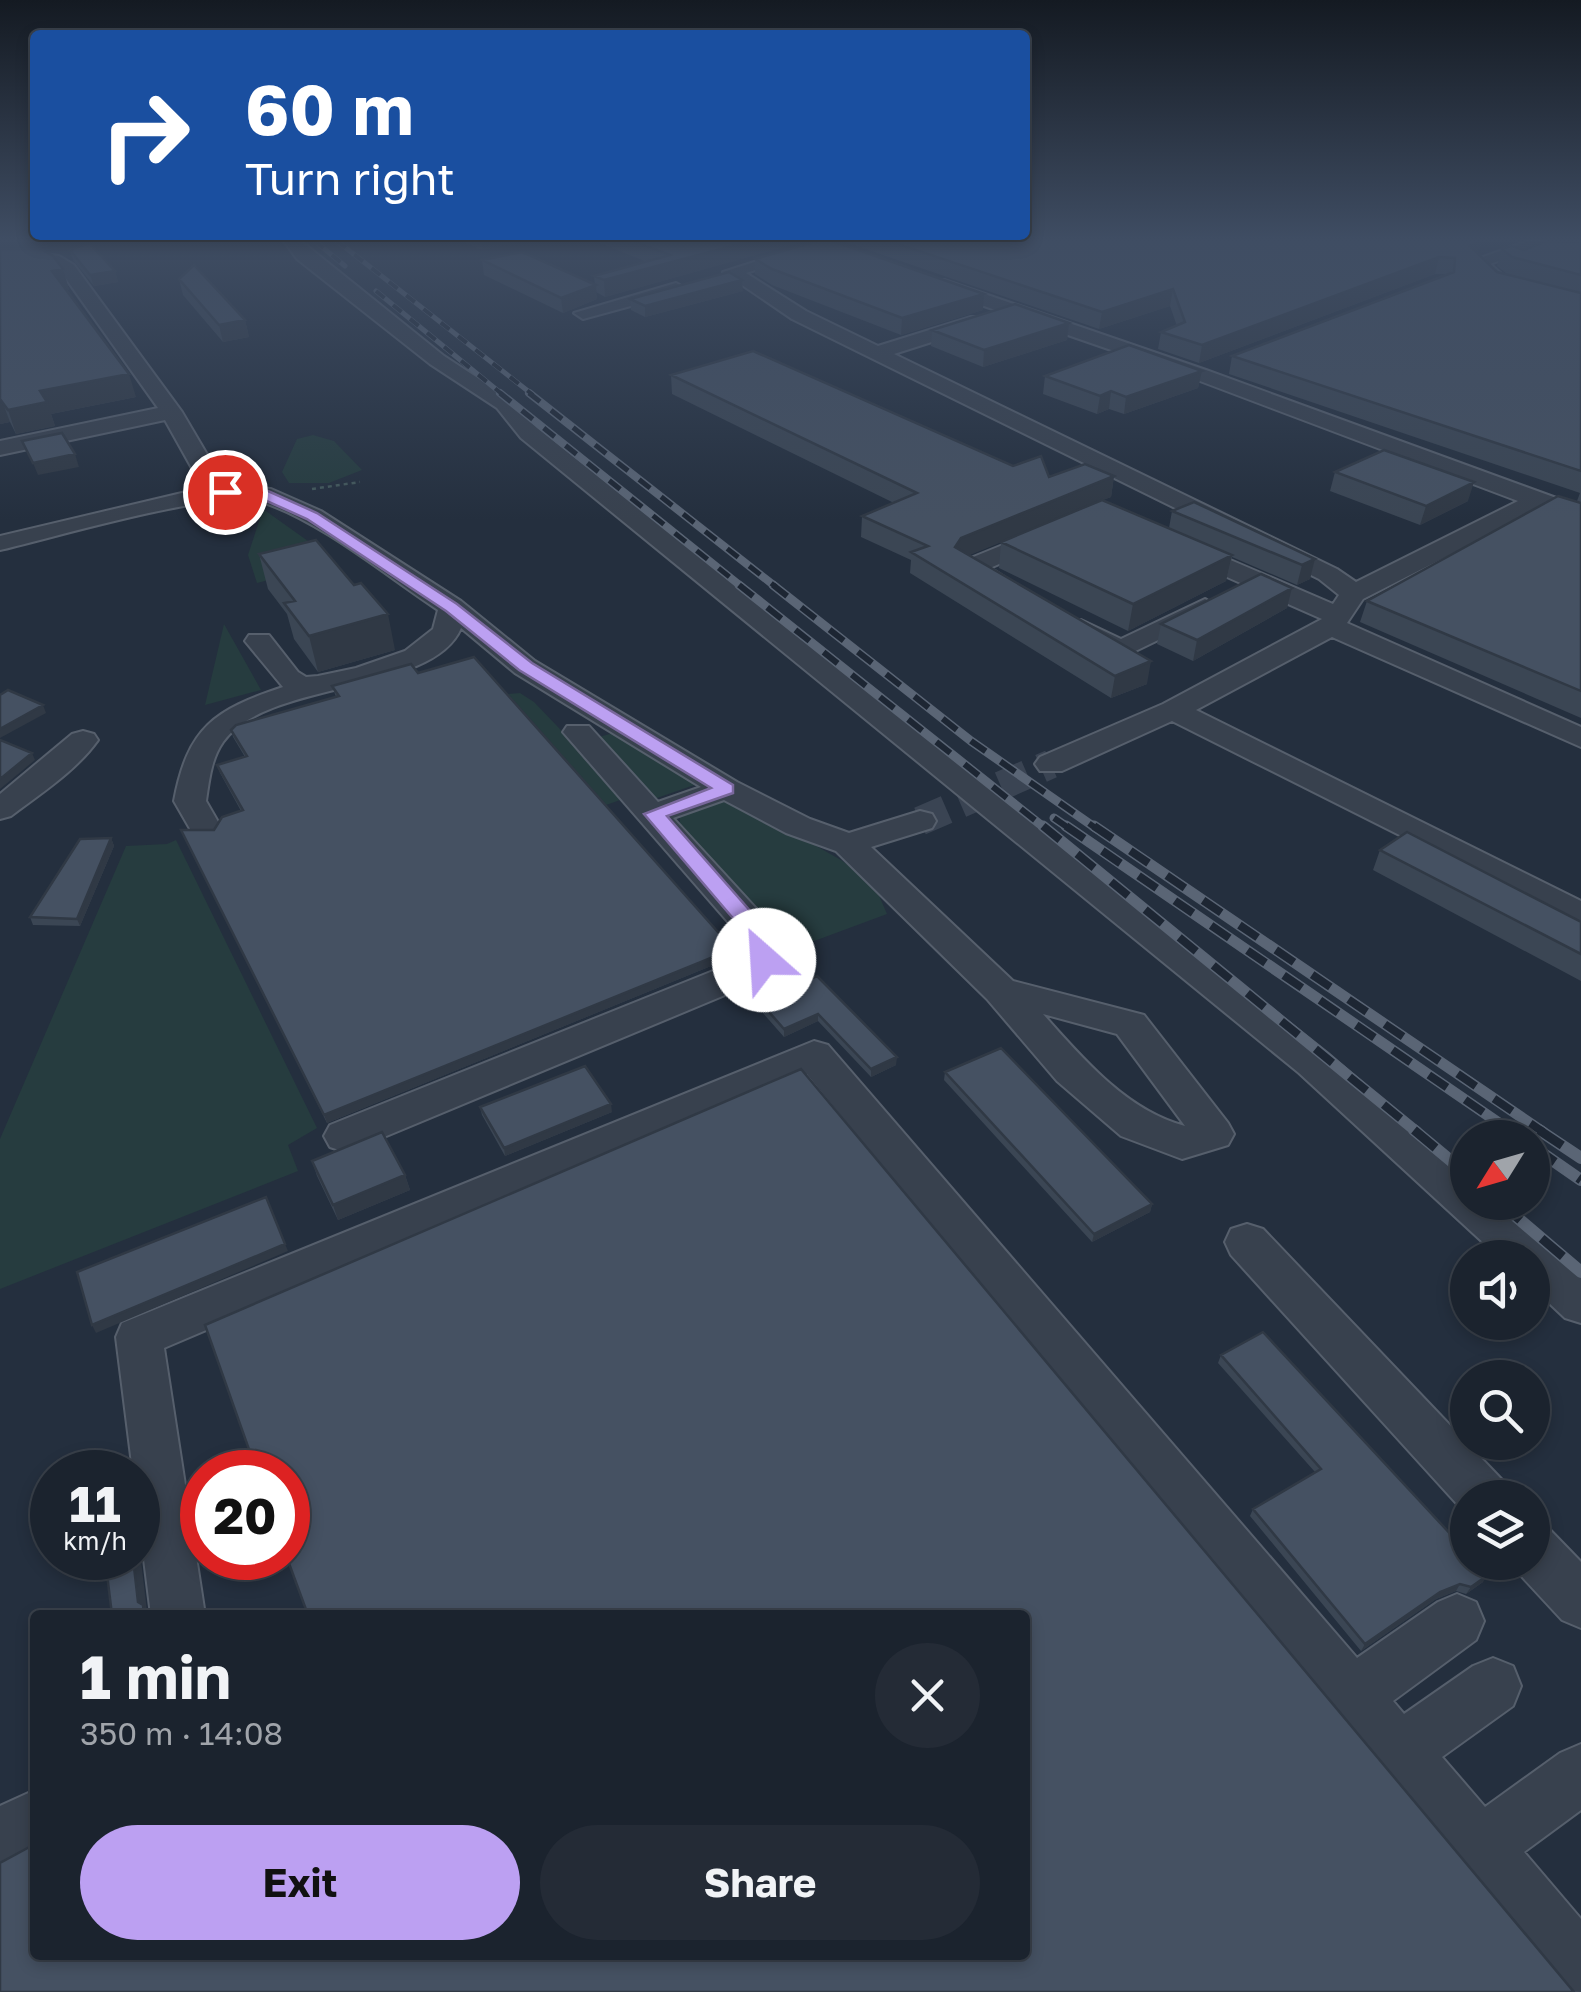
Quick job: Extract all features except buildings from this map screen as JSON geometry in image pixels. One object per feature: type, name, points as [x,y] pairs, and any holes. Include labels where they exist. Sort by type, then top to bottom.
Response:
[{"type":"lane","points":[[115,334],[171,412],[217,492]]},
{"type":"lane","points":[[404,334],[504,404],[529,433],[1314,1063],[1450,1184]]},
{"type":"lane","points":[[838,334],[1328,574],[1341,612]]},
{"type":"lane","points":[[877,353],[937,334]]},
{"type":"lane","points":[[1083,334],[1581,515]]},
{"type":"lane","points":[[1199,374],[1234,361]]},
{"type":"lane","points":[[0,448],[171,412]]},
{"type":"lane","points":[[0,543],[217,492],[263,494],[312,516],[452,607],[526,667],[726,789],[798,826],[848,844],[1000,990],[1071,1071],[1136,1126],[1182,1144],[1213,1134],[1130,1024],[1000,990]]},
{"type":"lane","points":[[1051,764],[1173,710],[1538,500]]},
{"type":"lane","points":[[1020,594],[970,567],[1080,520]]},
{"type":"lane","points":[[1168,542],[1341,612],[1581,738]]},
{"type":"lane","points":[[1054,613],[1121,650],[1256,580]]},
{"type":"lane","points":[[205,828],[190,801],[202,746],[222,723],[245,710],[415,657],[446,632],[452,607]]},
{"type":"lane","points":[[259,641],[288,682],[310,688]]},
{"type":"lane","points":[[503,686],[518,681],[526,667]]},
{"type":"lane","points":[[1173,710],[1581,915]]},
{"type":"lane","points":[[344,1136],[736,976],[764,960],[760,935],[578,732]]},
{"type":"lane","points":[[0,809],[83,740]]},
{"type":"lane","points":[[654,814],[726,789]]},
{"type":"lane","points":[[848,844],[920,821]]},
{"type":"lane","points":[[177,1610],[140,1338],[814,1055],[1479,1848],[1578,1959]]},
{"type":"lane","points":[[1490,1220],[1512,1240]]},
{"type":"lane","points":[[1247,1242],[1468,1480]]},
{"type":"lane","points":[[1550,1275],[1581,1304]]},
{"type":"lane","points":[[1550,1568],[1581,1601]]},
{"type":"lane","points":[[1352,1696],[1458,1621]]},
{"type":"lane","points":[[1399,1752],[1492,1686]]},
{"type":"lane","points":[[1479,1848],[1581,1774]]},
{"type":"lane","points":[[0,1838],[30,1823]]},
{"type":"green space","points":[[313,435],[334,441],[362,470],[329,483],[289,483],[282,472],[297,439]]},
{"type":"green space","points":[[263,509],[315,546],[323,566],[257,583],[248,555]]},
{"type":"green space","points":[[224,624],[261,690],[205,705]]},
{"type":"green space","points":[[520,693],[534,702],[626,798],[606,805],[508,694]]},
{"type":"green space","points":[[613,733],[703,782],[654,799],[599,737]]},
{"type":"green space","points":[[736,801],[841,860],[874,884],[887,914],[790,950],[680,826],[680,816],[703,803]]},
{"type":"green space","points":[[176,840],[317,1128],[288,1145],[298,1171],[0,1289],[0,1139],[126,846]]},
{"type":"tunnel","points":[[920,821],[1051,764]]},
{"type":"railway","points":[[428,334],[503,395]]},
{"type":"railway","points":[[455,334],[533,395]]},
{"type":"railway","points":[[500,393],[742,587]]},
{"type":"railway","points":[[529,393],[776,587]]},
{"type":"railway","points":[[739,585],[1046,829]]},
{"type":"railway","points":[[773,585],[971,741],[1097,829]]},
{"type":"railway","points":[[1054,818],[1070,829]]},
{"type":"railway","points":[[1043,826],[1417,1132]]},
{"type":"railway","points":[[1066,826],[1495,1120]]},
{"type":"railway","points":[[1094,826],[1525,1120]]},
{"type":"railway","points":[[1414,1130],[1450,1160]]},
{"type":"railway","points":[[1550,1137],[1581,1158]]},
{"type":"railway","points":[[1550,1158],[1581,1180]]},
{"type":"railway","points":[[1520,1220],[1581,1272]]},
{"type":"route","points":[[225,492],[263,494],[312,516],[452,607],[526,667],[726,789],[654,814],[760,935],[764,960]]}]
